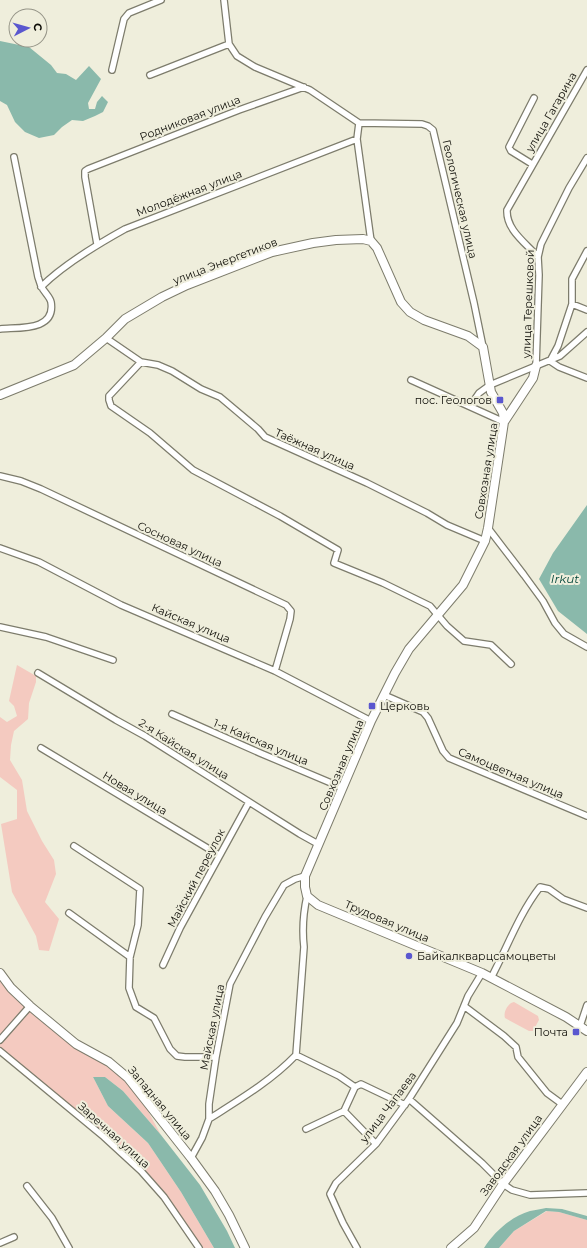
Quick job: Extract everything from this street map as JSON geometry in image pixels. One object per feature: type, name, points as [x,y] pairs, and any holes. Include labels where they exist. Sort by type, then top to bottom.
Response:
[{"type":"street","points":[[112,70],[124,19],[129,13],[161,0]]},
{"type":"street","points":[[224,0],[229,44],[237,56],[255,67],[304,87],[359,123],[357,139],[371,241],[382,257],[401,302],[410,312],[424,320],[468,336],[483,347],[491,392],[503,413],[504,422]]},
{"type":"street","points":[[150,74],[229,44]]},
{"type":"street","name":"улица Гагарина","points":[[538,257],[513,231],[506,218],[507,210],[587,70]]},
{"type":"street","name":"Родниковая улица","points":[[97,244],[85,171],[224,116],[304,87]]},
{"type":"street","name":"улица Гагарина","points":[[532,164],[511,151],[510,147],[534,98]]},
{"type":"street","name":"Геологическая улица","points":[[359,123],[422,124],[434,130],[483,347]]},
{"type":"street","name":"Молодёжная улица","points":[[41,287],[49,279],[97,244],[125,229],[357,139]]},
{"type":"street","points":[[0,329],[37,326],[46,320],[51,311],[51,301],[41,287],[14,157]]},
{"type":"street","name":"улица Терешковой","points":[[536,366],[539,275],[538,257],[541,244],[569,188],[587,158]]},
{"type":"street","name":"улица Энергетиков","points":[[0,395],[74,365],[106,338],[125,319],[162,297],[187,285],[272,252],[313,243],[350,239],[363,239],[371,241]]},
{"type":"street","points":[[550,362],[558,346],[572,304],[572,279],[587,251]]},
{"type":"street","points":[[572,304],[587,310]]},
{"type":"street","points":[[470,406],[479,393],[490,385],[536,366],[550,362],[560,356],[587,332]]},
{"type":"street","name":"Таёжная улица","points":[[106,338],[141,362],[158,365],[172,371],[201,390],[220,397],[258,429],[265,437],[373,486],[428,513],[447,525],[485,541]]},
{"type":"street","points":[[141,362],[109,396],[110,406],[150,433],[193,470],[280,516],[338,550],[334,563],[382,583],[430,606],[447,626],[464,641],[491,645],[511,664]]},
{"type":"street","points":[[550,362],[587,378]]},
{"type":"street","name":"Совхозная улица","points":[[296,1055],[304,947],[302,929],[307,896],[305,876],[371,721],[409,649],[463,585],[485,541],[504,422],[533,378],[536,366]]},
{"type":"street","points":[[411,380],[504,422]]},
{"type":"street","name":"Сосновая улица","points":[[0,476],[21,481],[41,489],[286,605],[291,611],[290,619],[275,671]]},
{"type":"street","points":[[488,528],[543,601],[564,634],[587,647]]},
{"type":"street","name":"Кайская улица","points":[[0,548],[39,562],[121,604],[275,671],[371,721]]},
{"type":"street","points":[[0,627],[46,637],[113,660]]},
{"type":"street","name":"2-я Кайская улица","points":[[38,673],[145,736],[318,844]]},
{"type":"street","name":"Самоцветная улица","points":[[384,696],[423,712],[428,718],[442,751],[449,758],[587,816]]},
{"type":"street","name":"1-я Кайская улица","points":[[172,714],[343,788]]},
{"type":"street","name":"Новая улица","points":[[41,748],[220,855]]},
{"type":"street","name":"Майский переулок","points":[[164,964],[180,928],[249,802]]},
{"type":"street","points":[[74,846],[140,889],[138,925],[130,957],[129,988],[136,1007],[154,1018],[170,1050],[177,1056],[216,1057]]},
{"type":"street","name":"Майская улица","points":[[191,1158],[202,1138],[209,1119],[216,1057],[230,984],[265,917],[284,885],[295,878],[305,876]]},
{"type":"street","points":[[491,978],[529,901],[540,887],[549,889],[563,898],[587,908]]},
{"type":"street","name":"Трудовая улица","points":[[307,896],[318,905],[482,973],[566,1016],[587,1031]]},
{"type":"street","points":[[69,913],[130,957]]},
{"type":"street","name":"улица Чапаева","points":[[357,1248],[343,1224],[330,1194],[336,1183],[376,1144],[409,1100],[457,1023],[464,1006],[482,973]]},
{"type":"street","name":"Западная улица","points":[[0,974],[11,988],[30,1006],[76,1044],[109,1062],[128,1078],[215,1191],[230,1215],[245,1248]]},
{"type":"street","points":[[580,1026],[587,1005]]},
{"type":"street","points":[[0,1040],[30,1006]]},
{"type":"street","points":[[464,1006],[504,1036],[516,1047],[518,1057],[542,1087],[562,1104]]},
{"type":"street","name":"Заречная улица","points":[[0,1051],[104,1137],[141,1171],[164,1198],[199,1248]]},
{"type":"street","points":[[209,1119],[248,1094],[286,1066],[296,1055],[339,1076],[355,1087]]},
{"type":"street","name":"Заводская улица","points":[[451,1248],[474,1228],[503,1184],[587,1072]]},
{"type":"street","points":[[306,1129],[344,1111],[355,1087],[361,1084],[405,1105]]},
{"type":"street","points":[[409,1100],[482,1163],[503,1184],[512,1190],[530,1195],[587,1193]]},
{"type":"street","points":[[344,1111],[376,1144]]},
{"type":"street","points":[[27,1186],[52,1218],[69,1248]]},
{"type":"street","points":[[0,1243],[14,1237]]},
{"type":"shaded area","points":[[17,665],[36,676],[36,682],[29,703],[28,719],[14,731],[10,760],[22,780],[27,811],[42,841],[54,860],[56,874],[45,902],[59,919],[49,951],[39,950],[36,936],[12,892],[1,824],[17,819],[17,790],[0,777],[0,717],[7,722],[17,716],[14,706],[9,701]]},
{"type":"shaded area","points":[[0,973],[52,1023],[109,1062],[136,1089],[161,1135],[123,1091],[105,1077],[93,1077],[108,1106],[148,1143],[181,1192],[214,1248],[199,1248],[164,1197],[141,1171],[0,1051]]},
{"type":"shaded area","points":[[514,1002],[538,1016],[539,1020],[533,1031],[529,1031],[505,1018],[506,1008]]},
{"type":"shaded area","points":[[547,1211],[559,1212],[587,1220],[587,1248],[499,1248],[514,1231]]},
{"type":"water","points":[[0,41],[8,43],[8,48],[30,48],[51,65],[57,73],[66,74],[76,80],[89,66],[101,79],[88,103],[89,109],[95,109],[97,102],[102,96],[108,102],[103,112],[83,121],[72,120],[54,135],[39,138],[25,132],[15,122],[7,105],[0,101]]},
{"type":"water","name":"Irkut","points":[[587,505],[587,634],[558,611],[539,579],[553,553]]},
{"type":"water","points":[[93,1077],[105,1077],[123,1091],[161,1135],[200,1185],[227,1231],[235,1248],[214,1248],[181,1192],[148,1143],[108,1106]]},
{"type":"water","points":[[546,1208],[562,1209],[587,1216],[587,1220],[559,1212],[546,1211],[514,1231],[499,1248],[484,1248],[493,1236],[510,1221],[523,1213]]},
{"type":"place","name":"пос. Геологов","points":[[500,400]]},
{"type":"place","name":"Церковь","points":[[372,706]]},
{"type":"place","name":"Байкалкварцсамоцветы","points":[[409,956]]},
{"type":"place","name":"Почта","points":[[576,1032]]}]
